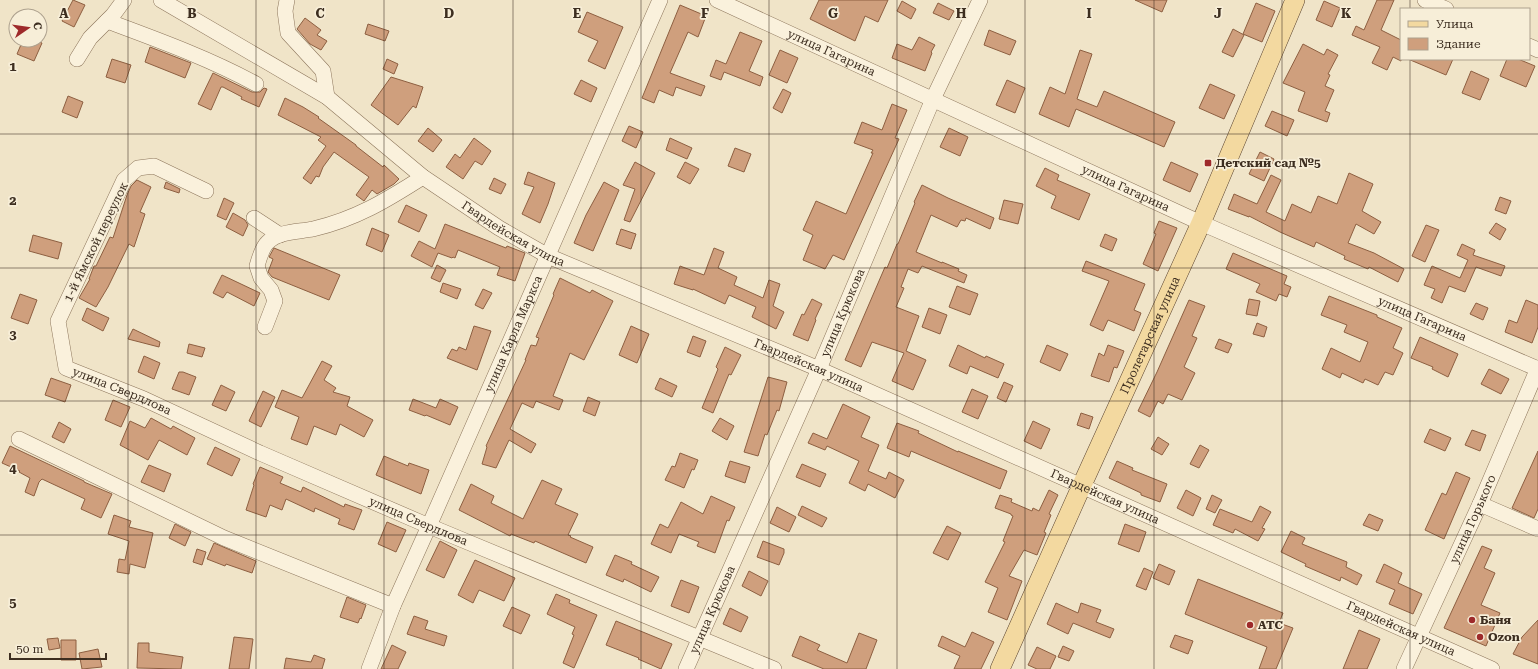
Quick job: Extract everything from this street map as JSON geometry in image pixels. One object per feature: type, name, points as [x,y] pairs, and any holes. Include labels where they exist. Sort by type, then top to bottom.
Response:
[{"type":"main road","name":"Пролетарская улица","points":[[1000,669],[1201,223],[1295,0]]},
{"type":"street","points":[[77,59],[90,38],[124,0]]},
{"type":"street","name":"Гвардейская улица","points":[[161,0],[327,97],[423,177],[499,228],[548,256],[819,369],[1492,669]]},
{"type":"street","points":[[287,0],[285,11],[288,33],[324,71],[327,97]]},
{"type":"street","name":"улица Карла Маркса","points":[[369,669],[393,606],[660,0]]},
{"type":"street","name":"улица Гагарина","points":[[716,0],[1201,223],[1538,369]]},
{"type":"street","name":"улица Крюкова","points":[[686,669],[819,369],[933,99],[980,0]]},
{"type":"street","points":[[1426,0],[1444,8]]},
{"type":"street","points":[[106,21],[194,54],[232,71],[256,84]]},
{"type":"street","name":"1-й Ямской переулок","points":[[66,368],[58,321],[124,180],[138,168],[154,166],[206,191]]},
{"type":"street","points":[[265,326],[275,301],[271,290],[261,278],[257,266],[267,243],[280,235],[314,229],[349,219],[382,203],[423,177]]},
{"type":"street","points":[[254,218],[280,235]]},
{"type":"street","name":"улица Свердлова","points":[[66,368],[144,399],[260,453],[429,526],[774,669]]},
{"type":"street","name":"улица Горького","points":[[1404,669],[1480,504],[1538,369]]},
{"type":"street","points":[[19,439],[224,538],[393,606]]},
{"type":"street","points":[[1480,504],[1538,529]]},
{"type":"building","points":[[73,0],[85,5],[74,27],[62,21]]},
{"type":"building","points":[[819,0],[888,0],[878,22],[865,16],[855,41],[810,19]]},
{"type":"building","points":[[1135,0],[1167,0],[1162,12]]},
{"type":"building","points":[[1377,0],[1394,0],[1381,30],[1400,40],[1401,61],[1393,57],[1387,70],[1372,63],[1380,47],[1352,35],[1356,26],[1364,30]]},
{"type":"building","points":[[902,1],[916,9],[911,19],[897,11]]},
{"type":"building","points":[[1324,1],[1340,8],[1332,27],[1316,20]]},
{"type":"building","points":[[938,3],[954,11],[949,20],[933,13]]},
{"type":"building","points":[[1256,3],[1275,11],[1262,42],[1243,34]]},
{"type":"building","points":[[680,5],[706,16],[698,37],[688,32],[670,73],[705,86],[701,96],[676,87],[673,96],[659,90],[654,103],[642,98]]},
{"type":"building","points":[[587,12],[623,27],[605,69],[588,61],[598,41],[578,32]]},
{"type":"building","points":[[305,18],[321,30],[317,35],[327,41],[321,50],[310,44],[297,29]]},
{"type":"building","points":[[368,24],[389,31],[385,41],[365,34]]},
{"type":"building","points":[[1233,29],[1244,35],[1233,57],[1222,52]]},
{"type":"building","points":[[989,30],[1016,41],[1010,55],[984,45]]},
{"type":"building","points":[[740,32],[762,41],[749,71],[763,77],[760,86],[724,72],[721,80],[710,76],[716,60],[726,64]]},
{"type":"building","points":[[919,37],[935,45],[931,52],[932,53],[925,71],[892,58],[897,44],[912,50]]},
{"type":"building","points":[[1303,44],[1324,55],[1327,49],[1338,55],[1328,74],[1330,75],[1325,86],[1334,90],[1325,111],[1330,113],[1327,122],[1298,111],[1305,92],[1283,83]]},
{"type":"building","points":[[150,47],[191,63],[185,78],[145,62]]},
{"type":"building","points":[[20,48],[40,48],[34,61],[17,54]]},
{"type":"building","points":[[780,50],[798,58],[787,83],[769,75]]},
{"type":"building","points":[[1080,50],[1092,54],[1077,99],[1097,107],[1104,91],[1175,122],[1164,147],[1076,109],[1069,127],[1039,114],[1050,87],[1065,94]]},
{"type":"building","points":[[112,59],[131,65],[125,83],[106,77]]},
{"type":"building","points":[[387,59],[398,64],[394,74],[383,69]]},
{"type":"building","points":[[1410,60],[1453,60],[1446,75]]},
{"type":"building","points":[[1507,60],[1520,60],[1535,66],[1526,87],[1500,76]]},
{"type":"building","points":[[1471,71],[1489,79],[1480,100],[1462,93]]},
{"type":"building","points":[[213,73],[252,92],[260,92],[264,88],[267,89],[259,107],[241,99],[242,97],[223,87],[221,87],[211,110],[198,104]]},
{"type":"building","points":[[391,77],[423,87],[416,108],[413,106],[398,125],[371,105]]},
{"type":"building","points":[[581,80],[597,88],[591,102],[574,94]]},
{"type":"building","points":[[1007,80],[1025,88],[1015,113],[996,105]]},
{"type":"building","points":[[1210,84],[1235,95],[1224,119],[1199,108]]},
{"type":"building","points":[[783,89],[791,93],[782,113],[773,108]]},
{"type":"building","points":[[68,96],[83,102],[77,118],[62,112]]},
{"type":"building","points":[[285,98],[319,117],[318,118],[356,145],[383,167],[384,165],[399,179],[394,184],[377,194],[372,190],[364,201],[356,195],[369,177],[334,152],[323,167],[319,177],[316,176],[311,184],[303,178],[326,146],[318,140],[321,137],[278,115]]},
{"type":"building","points":[[892,104],[907,110],[895,138],[899,139],[844,260],[833,255],[825,269],[803,260],[813,235],[803,230],[816,201],[846,214],[873,153],[871,153],[873,150],[854,143],[862,122],[882,130]]},
{"type":"building","points":[[1272,111],[1294,120],[1287,136],[1265,126]]},
{"type":"building","points":[[629,126],[643,132],[636,148],[622,141]]},
{"type":"building","points":[[428,128],[442,140],[433,152],[418,141]]},
{"type":"building","points":[[949,128],[968,137],[960,156],[940,147]]},
{"type":"building","points":[[474,138],[491,151],[482,165],[475,161],[463,179],[446,167],[455,154],[460,158]]},
{"type":"building","points":[[670,138],[692,148],[687,159],[666,150]]},
{"type":"building","points":[[735,148],[751,154],[744,172],[728,166]]},
{"type":"building","points":[[1260,152],[1274,159],[1264,181],[1249,174]]},
{"type":"building","points":[[635,162],[655,173],[630,222],[624,220],[635,189],[623,185]]},
{"type":"building","points":[[685,162],[699,169],[690,184],[677,177]]},
{"type":"building","points":[[1171,162],[1198,174],[1190,192],[1163,180]]},
{"type":"building","points":[[1045,168],[1059,175],[1057,180],[1090,194],[1079,220],[1051,208],[1056,196],[1036,186]]},
{"type":"building","points":[[528,172],[555,183],[540,223],[522,214],[534,187],[524,184]]},
{"type":"building","points":[[1349,173],[1373,184],[1362,211],[1381,222],[1374,234],[1356,224],[1348,243],[1374,253],[1404,269],[1398,282],[1369,267],[1368,269],[1344,259],[1345,256],[1316,242],[1314,247],[1249,216],[1228,209],[1234,194],[1257,204],[1271,175],[1281,180],[1266,212],[1285,221],[1292,204],[1311,213],[1318,196],[1337,204]]},
{"type":"building","points":[[494,178],[506,184],[501,194],[489,189]]},
{"type":"building","points":[[137,180],[151,187],[140,212],[145,214],[134,247],[129,244],[108,287],[96,307],[79,298],[110,237],[113,238],[127,195],[131,186]]},
{"type":"building","points":[[166,182],[180,189],[179,193],[164,188]]},
{"type":"building","points":[[604,182],[619,190],[593,251],[574,243],[586,215]]},
{"type":"building","points":[[922,185],[994,218],[990,229],[966,218],[965,221],[961,220],[957,227],[931,215],[916,252],[959,269],[958,271],[967,275],[964,283],[922,266],[918,273],[908,269],[901,287],[904,288],[896,307],[919,316],[906,351],[926,360],[913,390],[892,381],[904,353],[872,342],[861,367],[845,360],[885,267],[887,268],[898,244]]},
{"type":"building","points":[[1500,197],[1511,201],[1506,214],[1495,210]]},
{"type":"building","points":[[224,198],[234,203],[226,220],[217,216]]},
{"type":"building","points":[[1004,200],[1023,204],[1018,224],[999,219]]},
{"type":"building","points":[[406,205],[427,215],[419,232],[398,222]]},
{"type":"building","points":[[233,213],[245,220],[248,225],[243,236],[226,227]]},
{"type":"building","points":[[1159,221],[1177,228],[1158,271],[1143,264],[1156,234],[1154,233]]},
{"type":"building","points":[[1496,223],[1506,229],[1500,240],[1489,233]]},
{"type":"building","points":[[445,224],[506,248],[507,246],[525,253],[515,281],[497,275],[500,267],[458,250],[455,258],[438,253],[432,267],[411,256],[419,241],[435,249]]},
{"type":"building","points":[[1426,225],[1439,230],[1425,262],[1412,256]]},
{"type":"building","points":[[372,228],[389,235],[382,252],[366,245]]},
{"type":"building","points":[[621,229],[636,234],[631,249],[616,244]]},
{"type":"building","points":[[1105,234],[1117,239],[1112,251],[1100,246]]},
{"type":"building","points":[[33,235],[62,243],[58,259],[29,251]]},
{"type":"building","points":[[1462,244],[1475,250],[1473,255],[1505,266],[1501,276],[1476,267],[1465,292],[1449,286],[1442,303],[1431,298],[1435,289],[1424,285],[1432,266],[1460,278],[1468,260],[1457,255]]},
{"type":"building","points":[[274,248],[340,275],[329,300],[272,277],[268,272],[273,259],[269,257]]},
{"type":"building","points":[[714,248],[724,252],[718,268],[737,277],[734,285],[763,298],[769,280],[780,284],[773,306],[784,312],[776,329],[752,317],[756,307],[729,295],[725,304],[693,289],[674,284],[680,266],[704,275]]},
{"type":"building","points":[[1233,253],[1287,276],[1284,284],[1291,287],[1287,297],[1279,294],[1276,301],[1256,292],[1260,284],[1226,269]]},
{"type":"building","points":[[1086,261],[1145,284],[1134,310],[1141,313],[1134,331],[1108,320],[1103,331],[1090,325],[1109,281],[1082,271]]},
{"type":"building","points":[[437,265],[446,270],[440,282],[431,278]]},
{"type":"building","points":[[222,275],[260,293],[254,306],[227,292],[223,298],[213,293]]},
{"type":"building","points":[[560,278],[590,293],[592,290],[613,301],[584,360],[570,353],[553,396],[563,400],[559,410],[536,401],[533,408],[522,403],[510,429],[536,444],[531,453],[509,440],[496,468],[482,464],[486,446],[526,360],[531,345],[536,346],[539,338],[536,337]]},
{"type":"building","points":[[443,283],[461,289],[457,299],[440,292]]},
{"type":"building","points":[[957,286],[978,294],[970,315],[949,307]]},
{"type":"building","points":[[483,289],[492,293],[483,309],[475,305]]},
{"type":"building","points":[[20,294],[37,300],[28,324],[11,318]]},
{"type":"building","points":[[1329,296],[1377,315],[1377,317],[1402,328],[1393,348],[1403,353],[1393,375],[1385,372],[1378,385],[1365,379],[1363,383],[1342,373],[1340,378],[1322,369],[1331,348],[1360,362],[1368,342],[1344,332],[1347,325],[1321,315]]},
{"type":"building","points":[[812,299],[822,304],[815,319],[816,320],[808,341],[793,335],[802,314],[804,315]]},
{"type":"building","points":[[1249,299],[1260,301],[1257,316],[1246,314]]},
{"type":"building","points":[[1189,300],[1205,306],[1192,336],[1197,338],[1184,367],[1195,373],[1182,400],[1168,394],[1163,404],[1158,401],[1150,417],[1138,411]]},
{"type":"building","points":[[1526,300],[1538,305],[1538,327],[1532,343],[1505,332],[1509,320],[1517,323]]},
{"type":"building","points":[[1476,303],[1488,308],[1483,320],[1470,314]]},
{"type":"building","points":[[87,308],[109,318],[103,331],[82,320]]},
{"type":"building","points":[[929,308],[947,315],[940,334],[922,327]]},
{"type":"building","points":[[1257,323],[1267,327],[1264,337],[1253,334]]},
{"type":"building","points":[[474,326],[491,331],[477,370],[447,358],[452,349],[457,351],[459,347],[466,350]]},
{"type":"building","points":[[631,326],[649,334],[637,363],[619,355]]},
{"type":"building","points":[[133,329],[160,342],[159,347],[128,339]]},
{"type":"building","points":[[693,336],[706,341],[700,357],[687,352]]},
{"type":"building","points":[[1420,337],[1458,354],[1448,377],[1432,369],[1433,367],[1411,358]]},
{"type":"building","points":[[1219,339],[1232,344],[1228,353],[1215,348]]},
{"type":"building","points":[[189,344],[205,348],[202,357],[187,353]]},
{"type":"building","points":[[958,345],[985,358],[986,356],[1004,364],[998,378],[970,366],[967,374],[949,366]]},
{"type":"building","points":[[1047,345],[1068,354],[1060,371],[1040,362]]},
{"type":"building","points":[[1108,345],[1124,351],[1117,368],[1114,367],[1109,382],[1091,376],[1099,353],[1104,356]]},
{"type":"building","points":[[725,347],[741,355],[731,375],[729,374],[713,413],[702,408],[718,369],[716,367]]},
{"type":"building","points":[[144,356],[160,363],[154,379],[138,372]]},
{"type":"building","points":[[322,361],[332,366],[324,380],[336,388],[333,392],[350,397],[347,406],[373,420],[364,437],[340,424],[336,435],[314,426],[307,445],[291,439],[299,417],[275,407],[282,390],[302,398]]},
{"type":"building","points":[[1489,369],[1509,379],[1501,394],[1481,384]]},
{"type":"building","points":[[179,372],[196,377],[189,395],[172,389]]},
{"type":"building","points":[[768,377],[787,382],[779,411],[777,410],[767,435],[765,434],[758,456],[744,452]]},
{"type":"building","points":[[51,378],[71,385],[65,402],[45,395]]},
{"type":"building","points":[[660,378],[677,386],[672,397],[655,389]]},
{"type":"building","points":[[1004,382],[1013,386],[1006,402],[997,398]]},
{"type":"building","points":[[221,385],[235,392],[226,411],[212,405]]},
{"type":"building","points":[[972,389],[988,396],[978,419],[962,412]]},
{"type":"building","points":[[263,391],[275,397],[261,427],[249,421]]},
{"type":"building","points":[[588,397],[600,402],[595,416],[583,411]]},
{"type":"building","points":[[413,399],[436,408],[440,399],[458,407],[450,425],[409,410]]},
{"type":"building","points":[[113,400],[130,407],[121,427],[105,420]]},
{"type":"building","points":[[843,404],[870,417],[861,437],[879,445],[868,471],[886,479],[889,472],[904,480],[895,498],[868,484],[865,491],[849,483],[859,461],[827,446],[825,450],[808,443],[813,433],[827,439]]},
{"type":"building","points":[[1081,413],[1093,417],[1089,429],[1077,425]]},
{"type":"building","points":[[151,418],[171,429],[173,426],[195,438],[187,455],[159,440],[148,460],[120,445],[130,421],[145,428]]},
{"type":"building","points":[[720,418],[734,426],[727,440],[712,431]]},
{"type":"building","points":[[1033,421],[1050,429],[1041,449],[1024,441]]},
{"type":"building","points":[[59,422],[71,429],[64,443],[52,437]]},
{"type":"building","points":[[897,423],[919,431],[918,433],[958,452],[1007,471],[1000,489],[911,451],[909,457],[887,448]]},
{"type":"building","points":[[1430,429],[1451,438],[1445,451],[1424,442]]},
{"type":"building","points":[[1472,430],[1486,435],[1480,451],[1465,445]]},
{"type":"building","points":[[1158,437],[1169,444],[1162,455],[1151,449]]},
{"type":"building","points":[[1200,445],[1209,450],[1199,468],[1190,464]]},
{"type":"building","points":[[10,446],[112,494],[101,518],[81,509],[85,499],[42,479],[39,482],[34,496],[25,492],[30,478],[19,472],[20,471],[2,463]]},
{"type":"building","points":[[215,447],[240,459],[232,476],[207,464]]},
{"type":"building","points":[[1538,451],[1538,509],[1534,518],[1512,508]]},
{"type":"building","points":[[680,453],[698,460],[694,470],[692,469],[684,488],[665,480],[672,466],[675,467]]},
{"type":"building","points":[[384,456],[408,466],[409,463],[429,470],[421,494],[376,475]]},
{"type":"building","points":[[730,461],[750,467],[745,483],[725,476]]},
{"type":"building","points":[[1117,461],[1133,468],[1132,470],[1167,484],[1160,502],[1141,495],[1141,493],[1109,478]]},
{"type":"building","points":[[802,464],[826,474],[820,487],[796,477]]},
{"type":"building","points":[[149,465],[171,474],[164,492],[141,482]]},
{"type":"building","points":[[260,467],[283,477],[280,483],[301,492],[303,487],[344,507],[345,504],[362,510],[354,530],[338,524],[340,519],[315,508],[314,512],[286,499],[282,510],[270,505],[266,517],[246,510],[254,485],[253,484]]},
{"type":"building","points":[[1456,472],[1470,478],[1444,539],[1425,530],[1442,493],[1446,495]]},
{"type":"building","points":[[542,480],[562,489],[555,504],[578,514],[568,535],[593,547],[586,563],[535,541],[534,543],[511,534],[510,536],[459,510],[471,484],[494,496],[491,503],[523,519]]},
{"type":"building","points":[[1049,490],[1058,495],[1049,514],[1051,515],[1044,532],[1046,533],[1037,555],[1024,550],[1009,576],[1022,581],[1007,620],[988,612],[998,588],[985,582],[1005,542],[1003,541],[1013,516],[995,508],[1000,495],[1012,499],[1011,502],[1032,511],[1033,508],[1039,511]]},
{"type":"building","points":[[1186,490],[1201,498],[1193,516],[1177,508]]},
{"type":"building","points":[[1212,495],[1222,500],[1215,513],[1206,509]]},
{"type":"building","points":[[711,496],[735,507],[729,521],[727,520],[715,553],[697,546],[699,542],[679,534],[671,553],[651,544],[660,524],[668,528],[681,502],[703,514]]},
{"type":"building","points":[[802,506],[827,518],[822,527],[798,515]]},
{"type":"building","points":[[1260,506],[1271,512],[1262,528],[1265,529],[1258,541],[1235,529],[1233,533],[1213,525],[1220,509],[1252,522]]},
{"type":"building","points":[[777,507],[796,517],[789,532],[770,523]]},
{"type":"building","points":[[1369,514],[1383,520],[1378,531],[1363,525]]},
{"type":"building","points":[[114,515],[131,521],[129,527],[153,533],[145,568],[130,564],[129,574],[117,572],[119,559],[125,560],[129,541],[108,534]]},
{"type":"building","points":[[387,522],[406,530],[396,552],[378,544]]},
{"type":"building","points":[[175,524],[191,532],[185,546],[169,538]]},
{"type":"building","points":[[1125,524],[1146,532],[1139,552],[1118,544]]},
{"type":"building","points":[[947,526],[961,533],[948,560],[933,553]]},
{"type":"building","points":[[1291,531],[1305,538],[1302,544],[1347,562],[1346,567],[1362,575],[1357,585],[1341,577],[1340,581],[1305,566],[1306,564],[1281,552]]},
{"type":"building","points":[[440,541],[457,550],[444,578],[426,570]]},
{"type":"building","points":[[763,541],[784,549],[779,565],[757,557]]},
{"type":"building","points":[[214,543],[256,561],[252,573],[226,564],[225,566],[207,559]]},
{"type":"building","name":"Баня","points":[[1482,546],[1492,550],[1484,568],[1495,573],[1481,605],[1500,613],[1486,646],[1444,628]]},
{"type":"building","points":[[197,549],[206,552],[202,565],[193,562]]},
{"type":"building","points":[[615,555],[632,562],[631,564],[659,577],[651,592],[624,579],[623,582],[606,575]]},
{"type":"building","points":[[475,560],[515,578],[504,601],[479,590],[473,603],[458,595]]},
{"type":"building","points":[[1159,564],[1175,571],[1169,585],[1153,578]]},
{"type":"building","points":[[1384,564],[1402,573],[1398,583],[1422,594],[1413,614],[1389,604],[1395,590],[1376,582]]},
{"type":"building","points":[[1144,568],[1153,572],[1146,590],[1136,586]]},
{"type":"building","points":[[749,571],[768,581],[761,596],[742,586]]},
{"type":"building","name":"АТС","points":[[1198,579],[1283,613],[1279,623],[1293,628],[1276,669],[1259,669],[1267,647],[1185,614]]},
{"type":"building","points":[[681,580],[699,587],[689,613],[671,606]]},
{"type":"building","points":[[556,594],[570,600],[569,603],[597,615],[574,668],[563,663],[574,635],[572,634],[575,627],[547,614]]},
{"type":"building","points":[[347,597],[366,605],[358,623],[340,617]]},
{"type":"building","points":[[1056,603],[1078,613],[1081,603],[1101,610],[1096,622],[1114,629],[1110,638],[1073,623],[1068,634],[1047,624]]},
{"type":"building","points":[[512,607],[530,615],[521,634],[503,626]]},
{"type":"building","points":[[730,608],[748,617],[741,632],[723,624]]},
{"type":"building","points":[[414,616],[428,621],[425,629],[447,636],[444,646],[407,634]]},
{"type":"building","points":[[1538,620],[1538,664],[1513,654],[1522,637]]},
{"type":"building","points":[[616,621],[672,644],[661,669],[638,659],[639,658],[606,645]]},
{"type":"building","points":[[1359,630],[1380,639],[1367,669],[1343,669]]},
{"type":"building","points":[[972,632],[994,642],[981,669],[954,669],[960,656],[938,646],[942,636],[965,647]]},
{"type":"building","points":[[859,633],[877,640],[866,669],[824,669],[792,656],[800,636],[820,645],[817,650],[847,663]]},
{"type":"building","points":[[1175,635],[1193,641],[1188,654],[1170,647]]},
{"type":"building","points":[[234,637],[253,639],[249,669],[229,669]]},
{"type":"building","points":[[58,638],[60,648],[49,650],[47,639]]},
{"type":"building","points":[[61,640],[76,640],[76,660],[61,660]]},
{"type":"building","points":[[138,643],[149,643],[149,652],[183,657],[181,669],[137,668]]},
{"type":"building","points":[[392,645],[406,652],[398,669],[381,669]]},
{"type":"building","points":[[1063,646],[1074,651],[1069,661],[1058,657]]},
{"type":"building","points":[[1037,647],[1056,656],[1050,669],[1037,669],[1028,665]]},
{"type":"building","points":[[98,649],[102,667],[82,669],[79,653]]},
{"type":"building","points":[[314,655],[325,659],[322,669],[284,669],[286,658],[311,662]]},
{"type":"place","name":"Детский сад №5","points":[[1208,163]]},
{"type":"place","name":"Баня","points":[[1472,620]]},
{"type":"place","name":"АТС","points":[[1250,625]]},
{"type":"place","name":"Ozon","points":[[1480,637]]}]
